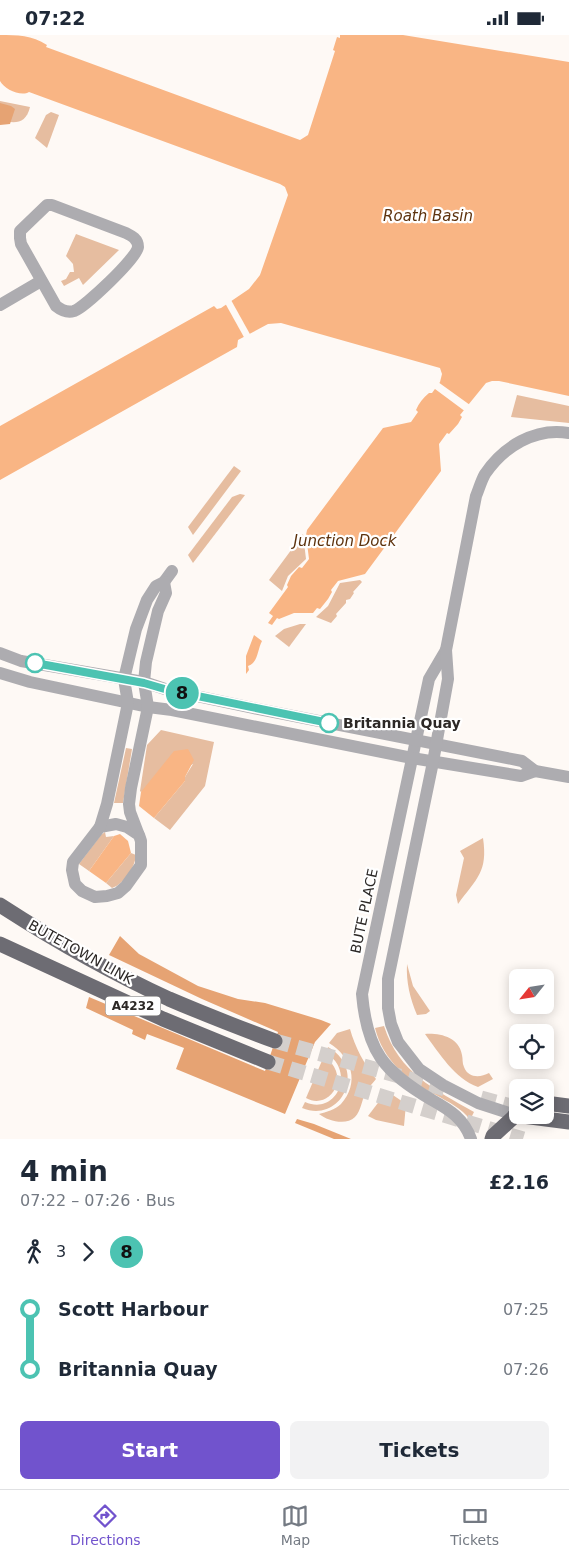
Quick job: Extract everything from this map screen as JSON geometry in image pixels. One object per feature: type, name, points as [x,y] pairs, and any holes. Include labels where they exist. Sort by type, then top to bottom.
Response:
[{"type":"main road","name":"BUTETOWN LINK","points":[[0,905],[83,956],[118,974],[170,999],[275,1041]]},
{"type":"main road","name":"BUTETOWN LINK","points":[[0,944],[163,1019],[268,1062]]},
{"type":"main road","points":[[554,1104],[569,1106]]},
{"type":"main road","points":[[492,1139],[493,1135],[509,1120]]},
{"type":"main road","points":[[554,1120],[569,1122]]},
{"type":"street","points":[[47,205],[52,205],[126,233],[137,241],[136,252],[130,261],[89,301],[74,311],[61,310],[56,306],[42,281],[21,244],[20,231],[47,205]]},
{"type":"street","points":[[0,305],[42,281]]},
{"type":"street","name":"BUTE PLACE","points":[[509,1112],[478,1103],[443,1085],[419,1069],[398,1042],[391,1024],[388,1008],[388,979],[433,762],[448,679],[446,649],[476,497],[484,475],[504,451],[528,438],[547,433],[569,433]]},
{"type":"street","points":[[164,582],[166,593],[158,611],[148,647],[144,683],[148,707],[129,805],[141,841],[141,865],[126,886],[118,893],[107,897],[95,897],[82,891],[75,885],[72,870],[73,862],[100,827],[107,804],[128,703],[124,679],[142,613],[147,600],[156,586],[164,582],[172,571]]},
{"type":"street","name":"BUTE PLACE","points":[[446,649],[430,679],[362,995],[364,1019],[376,1052],[383,1062],[408,1086],[453,1113],[462,1121],[472,1139]]},
{"type":"street","points":[[0,653],[20,661],[124,679],[253,708],[522,761],[535,771],[569,777]]},
{"type":"street","points":[[0,673],[128,703],[172,710],[412,759],[521,776],[535,771]]},
{"type":"street","points":[[100,827],[116,824],[138,833]]},
{"type":"shaded area","points":[[0,101],[30,107],[23,120],[15,122],[0,120]]},
{"type":"shaded area","points":[[0,103],[15,109],[10,124],[0,125]]},
{"type":"shaded area","points":[[51,112],[59,115],[47,148],[35,138],[46,115]]},
{"type":"shaded area","points":[[76,234],[119,250],[83,285],[79,278],[64,286],[61,281],[66,279],[70,272],[74,272],[73,264],[66,256]]},
{"type":"shaded area","points":[[517,395],[569,406],[569,423],[511,417]]},
{"type":"shaded area","points":[[234,466],[241,471],[193,535],[188,527]]},
{"type":"shaded area","points":[[240,494],[245,495],[193,563],[188,555],[232,497]]},
{"type":"shaded area","points":[[303,534],[306,559],[288,576],[282,591],[269,580]]},
{"type":"shaded area","points":[[360,580],[362,582],[353,592],[350,599],[346,600],[346,603],[331,623],[316,617],[328,606],[340,583]]},
{"type":"shaded area","points":[[306,624],[289,647],[275,636],[284,629]]},
{"type":"shaded area","points":[[161,730],[214,742],[205,786],[170,830],[154,818],[185,781],[185,777],[193,764],[140,791],[147,745]]},
{"type":"shaded area","points":[[126,748],[132,749],[123,803],[114,803]]},
{"type":"shaded area","points":[[105,832],[106,837],[114,836],[89,871],[79,864]]},
{"type":"shaded area","points":[[483,838],[484,859],[480,874],[458,904],[456,895],[464,858],[460,851]]},
{"type":"shaded area","points":[[131,853],[136,855],[131,870],[121,883],[112,888],[106,883]]},
{"type":"shaded area","points":[[120,936],[139,954],[198,986],[238,999],[265,1003],[331,1024],[315,1042],[285,1114],[176,1069],[184,1048],[147,1034],[145,1040],[132,1034],[133,1030],[86,1008],[89,997],[265,1071],[278,1032],[109,955]]},
{"type":"shaded area","points":[[407,964],[413,986],[430,1011],[426,1014],[417,1015],[410,996]]},
{"type":"shaded area","points":[[384,1026],[399,1056],[409,1068],[432,1087],[474,1112],[470,1120],[459,1109],[415,1083],[398,1068],[384,1050],[375,1028]]},
{"type":"shaded area","points":[[350,1029],[360,1055],[376,1079],[366,1091],[359,1112],[351,1120],[342,1122],[327,1119],[319,1114],[339,1106],[347,1096],[350,1088],[352,1079],[348,1063],[343,1055],[329,1043],[337,1033]]},
{"type":"shaded area","points":[[425,1034],[443,1035],[453,1040],[460,1049],[463,1065],[468,1073],[482,1076],[489,1073],[493,1079],[478,1087],[462,1078],[448,1065]]},
{"type":"shaded area","points":[[328,1047],[340,1057],[346,1068],[348,1081],[345,1092],[338,1102],[328,1108],[316,1111],[302,1108],[305,1102],[316,1105],[326,1103],[334,1097],[339,1089],[341,1080],[340,1070],[335,1061],[326,1053]]},
{"type":"shaded area","points":[[324,1056],[337,1073],[337,1082],[329,1096],[323,1100],[315,1101],[306,1098]]},
{"type":"shaded area","points":[[387,1091],[406,1104],[404,1126],[376,1120],[368,1116]]},
{"type":"shaded area","points":[[297,1119],[351,1139],[334,1139],[295,1123]]},
{"type":"water","name":"Roath Basin","points":[[0,35],[36,39],[47,45],[46,47],[300,140],[308,135],[335,51],[333,50],[337,37],[340,38],[340,35],[403,35],[569,62],[569,396],[499,381],[486,383],[460,415],[462,417],[458,424],[449,434],[447,433],[439,444],[441,471],[365,574],[338,581],[331,590],[332,592],[328,599],[320,609],[317,608],[313,613],[294,613],[279,619],[277,618],[272,625],[268,623],[273,616],[269,613],[288,587],[291,576],[299,567],[302,568],[309,559],[307,530],[383,428],[411,422],[418,412],[416,410],[421,401],[429,393],[432,393],[440,382],[442,374],[440,368],[281,323],[268,324],[238,340],[237,347],[0,480],[0,426],[214,306],[217,309],[221,308],[249,289],[260,275],[288,195],[285,187],[280,184],[29,92],[22,94],[9,89],[0,81]]},
{"type":"water","points":[[254,635],[262,641],[256,659],[248,666],[249,670],[246,674],[246,656]]},
{"type":"water","points":[[188,749],[194,760],[185,777],[185,781],[154,818],[139,806],[141,792],[174,751]]},
{"type":"water","points":[[120,834],[128,841],[131,853],[106,883],[89,871],[114,836]]},
{"type":"pier","points":[[231,300],[251,336],[245,339],[225,303]]},
{"type":"pier","points":[[438,380],[438,382],[470,405],[473,403],[466,412],[435,389],[432,389]]},
{"type":"tunnel","points":[[275,1041],[449,1090]]},
{"type":"tunnel","points":[[268,1062],[523,1139]]},
{"type":"tunnel","points":[[481,1098],[509,1106]]},
{"type":"bus line","name":"8","points":[[35,663],[144,683],[168,690],[329,723]]},
{"type":"place","name":"Britannia Quay","points":[[329,723]]},
{"type":"water label","name":"Junction Dock","points":[[345,541]]}]
